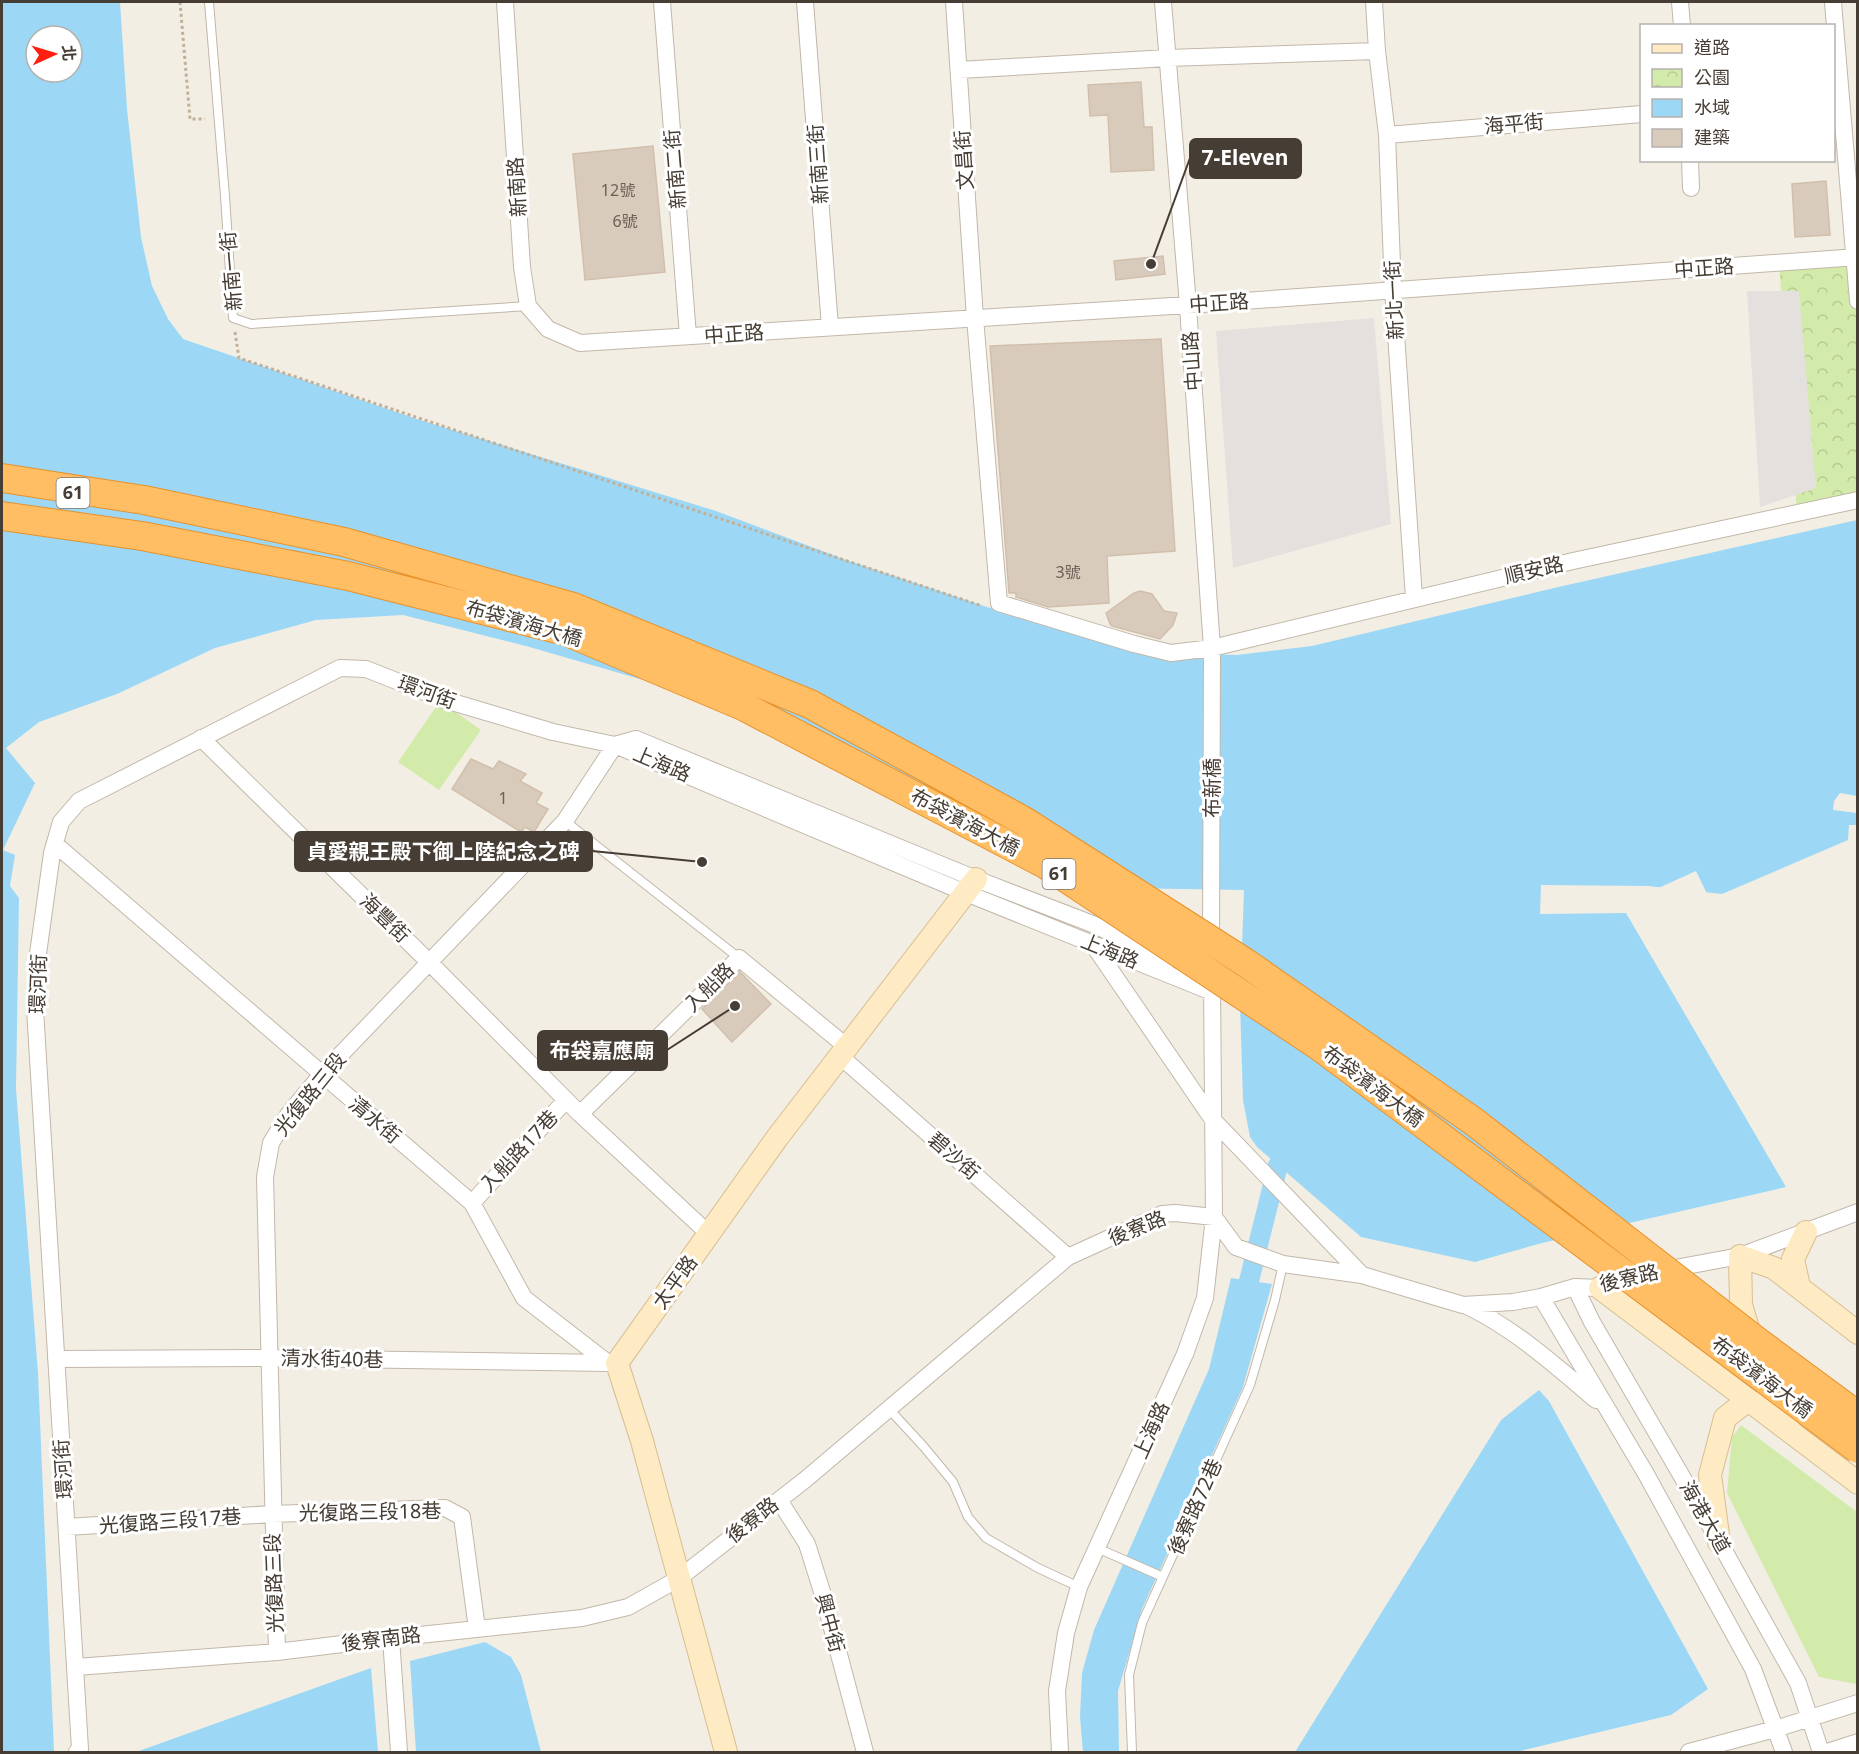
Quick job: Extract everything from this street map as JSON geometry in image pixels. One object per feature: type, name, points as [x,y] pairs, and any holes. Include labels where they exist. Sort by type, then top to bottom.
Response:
[{"type":"highway","points":[[2,478],[144,500]]},
{"type":"highway","name":"布袋濱海大橋","points":[[2,486],[144,500],[344,542],[573,607],[810,704],[1024,821],[1246,963],[1473,1121],[1857,1416]]},
{"type":"highway","name":"布袋濱海大橋","points":[[2,516],[142,536],[348,576],[565,631],[743,706],[1034,858],[1319,1046],[1857,1449]]},
{"type":"highway","points":[[2,526],[142,536]]},
{"type":"main road","name":"太平路","points":[[613,1363],[777,1138],[971,886]]},
{"type":"main road","points":[[1799,1287],[1793,1259],[1806,1232]]},
{"type":"main road","points":[[1791,1432],[1770,1398],[1741,1305],[1740,1256],[1774,1268],[1857,1333]]},
{"type":"main road","points":[[1600,1288],[1857,1483]]},
{"type":"main road","points":[[613,1363],[642,1441],[726,1752]]},
{"type":"main road","points":[[1719,1542],[1710,1474],[1725,1418],[1748,1400]]},
{"type":"street","name":"新南路","points":[[505,2],[522,267],[528,306]]},
{"type":"street","name":"新南二街","points":[[662,2],[688,336]]},
{"type":"street","name":"新南三街","points":[[805,2],[830,327]]},
{"type":"street","name":"文昌街","points":[[954,2],[975,318],[999,603]]},
{"type":"street","name":"中山路","points":[[1164,2],[1212,648]]},
{"type":"street","name":"新北一街","points":[[1374,2],[1387,135],[1393,290],[1414,598]]},
{"type":"street","points":[[1680,2],[1682,24]]},
{"type":"street","points":[[1833,2],[1834,24]]},
{"type":"street","points":[[1835,50],[1837,98],[1856,257],[1857,301]]},
{"type":"street","points":[[959,70],[1168,58],[1377,51]]},
{"type":"street","points":[[1837,98],[1857,97]]},
{"type":"street","name":"海平街","points":[[1387,135],[1640,114]]},
{"type":"street","points":[[1690,162],[1691,188]]},
{"type":"street","name":"中正路","points":[[528,306],[548,329],[580,343],[1188,305],[1856,257]]},
{"type":"street","name":"順安路","points":[[999,603],[1134,645],[1171,653],[1212,648],[1573,561],[1857,500]]},
{"type":"street","name":"布新橋","points":[[1211,927],[1212,648]]},
{"type":"street","name":"環河街","points":[[77,1752],[81,1749],[35,1010],[37,961],[55,844],[62,822],[79,801],[340,668],[366,669],[442,699],[553,732],[615,745]]},
{"type":"street","name":"海豐街","points":[[201,738],[566,1100]]},
{"type":"street","name":"上海路","points":[[615,745],[971,886],[1092,944],[1212,992]]},
{"type":"street","name":"光復路三段","points":[[277,1652],[265,1177],[271,1143],[288,1115],[321,1074],[566,820],[615,745]]},
{"type":"street","name":"清水街","points":[[55,844],[472,1203],[524,1298],[613,1363]]},
{"type":"street","name":"上海路","points":[[971,886],[1095,925],[1192,973],[1212,992]]},
{"type":"street","name":"上海路","points":[[1060,1752],[1057,1691],[1066,1633],[1080,1587],[1185,1354],[1205,1298],[1214,1217],[1211,927]]},
{"type":"street","points":[[1092,944],[1213,1120],[1362,1275]]},
{"type":"street","name":"入船路","points":[[580,1114],[739,958],[843,1052]]},
{"type":"street","name":"碧沙街","points":[[843,1052],[1068,1257]]},
{"type":"street","points":[[566,1100],[709,1234]]},
{"type":"street","name":"入船路17巷","points":[[472,1203],[566,1100]]},
{"type":"street","name":"後寮路","points":[[678,1579],[779,1500],[1068,1257],[1162,1214],[1214,1217],[1236,1246],[1283,1264],[1362,1275],[1464,1305],[1513,1302],[1575,1287],[1600,1288],[1649,1273],[1740,1256],[1857,1212]]},
{"type":"street","name":"海港大道","points":[[1575,1287],[1592,1322],[1798,1683],[1821,1752]]},
{"type":"street","name":"海港大道","points":[[1541,1297],[1646,1474],[1753,1669],[1784,1752]]},
{"type":"street","points":[[1464,1305],[1485,1315],[1539,1353],[1606,1408]]},
{"type":"street","name":"清水街40巷","points":[[56,1359],[268,1358],[613,1363]]},
{"type":"street","name":"興中街","points":[[779,1500],[807,1545],[824,1598],[865,1752]]},
{"type":"street","name":"光復路三段18巷","points":[[272,1514],[445,1508],[462,1517],[477,1629]]},
{"type":"street","name":"光復路三段17巷","points":[[67,1527],[272,1514]]},
{"type":"street","name":"後寮南路","points":[[76,1667],[277,1652],[582,1618],[628,1606],[678,1579]]},
{"type":"street","points":[[391,1638],[399,1752]]},
{"type":"street","points":[[1689,1752],[1775,1729],[1857,1703]]},
{"type":"street","points":[[1827,1752],[1857,1742]]},
{"type":"lane","name":"新南一街","points":[[209,2],[233,318],[251,324],[528,306]]},
{"type":"lane","points":[[566,820],[739,958]]},
{"type":"lane","name":"後寮路72巷","points":[[1132,1752],[1129,1675],[1142,1623],[1250,1385],[1283,1264]]},
{"type":"lane","points":[[889,1409],[953,1482],[968,1517],[986,1538],[1038,1568],[1080,1587]]},
{"type":"lane","points":[[1097,1548],[1163,1577]]},
{"type":"path","points":[[180,2],[190,119],[217,118]]},
{"type":"path","points":[[233,318],[239,358],[987,608],[999,603]]},
{"type":"green space","points":[[1857,255],[1857,497],[1797,514],[1779,262]]},
{"type":"green space","points":[[440,701],[481,730],[439,790],[398,762]]},
{"type":"green space","points":[[1741,1425],[1857,1512],[1856,1684],[1819,1677],[1727,1493],[1732,1437]]},
{"type":"shaded area","points":[[1747,291],[1799,291],[1816,488],[1760,507]]},
{"type":"shaded area","points":[[1374,318],[1391,524],[1233,568],[1216,331]]},
{"type":"water","points":[[2,2],[120,2],[127,109],[141,237],[152,286],[168,319],[183,339],[417,419],[716,511],[846,560],[987,607],[1171,653],[1237,655],[1312,646],[1554,588],[1857,520],[1858,825],[1849,825],[1848,840],[1722,894],[1648,886],[1541,885],[1540,914],[1626,913],[1786,1187],[1542,1243],[1475,1262],[1361,1237],[1257,1147],[1250,1137],[1243,1100],[1240,1003],[1244,890],[1118,888],[678,690],[526,646],[403,615],[316,620],[215,648],[117,694],[39,722],[6,748],[35,783],[3,850],[15,855],[10,886],[19,898],[16,1089],[38,1373],[54,1752],[2,1752]]},
{"type":"water","points":[[1231,1278],[1272,1284],[1243,1387],[1142,1609],[1118,1691],[1119,1752],[1083,1752],[1080,1717],[1082,1673],[1094,1630],[1209,1369]]},
{"type":"water","points":[[1539,1390],[1549,1401],[1708,1689],[1671,1715],[1516,1752],[1295,1752],[1501,1420]]},
{"type":"water","points":[[485,1642],[511,1657],[521,1675],[541,1752],[416,1752],[410,1661]]},
{"type":"water","points":[[371,1668],[378,1752],[136,1752]]},
{"type":"pier","points":[[1840,793],[1857,796],[1857,813],[1833,810],[1834,801]]},
{"type":"pier","points":[[1696,871],[1708,896],[1654,890]]},
{"type":"building","points":[[1141,82],[1144,127],[1152,127],[1154,170],[1111,172],[1108,115],[1090,116],[1088,85]]},
{"type":"building","points":[[653,146],[665,272],[585,280],[573,154]]},
{"type":"building","points":[[1826,181],[1830,235],[1795,237],[1792,184]]},
{"type":"building","points":[[1163,256],[1165,274],[1116,280],[1114,261]]},
{"type":"building","points":[[1161,339],[1175,551],[1107,556],[1109,603],[1048,607],[1016,597],[1016,593],[1009,593],[990,346]]},
{"type":"building","points":[[1140,591],[1152,594],[1164,611],[1177,613],[1173,625],[1160,639],[1110,624],[1106,613]]},
{"type":"building","points":[[471,759],[493,769],[499,761],[526,774],[520,781],[542,793],[536,803],[548,809],[534,832],[525,827],[521,832],[452,789]]},
{"type":"building","points":[[740,972],[771,1004],[732,1042],[702,1009]]},
{"type":"waterway","points":[[1243,1305],[1278,1165]]},
{"type":"place","name":"7-Eleven","points":[[1151,264]]},
{"type":"place","name":"貞愛親王殿下御上陸紀念之碑","points":[[702,862]]},
{"type":"place","name":"布袋嘉應廟","points":[[735,1006]]}]
